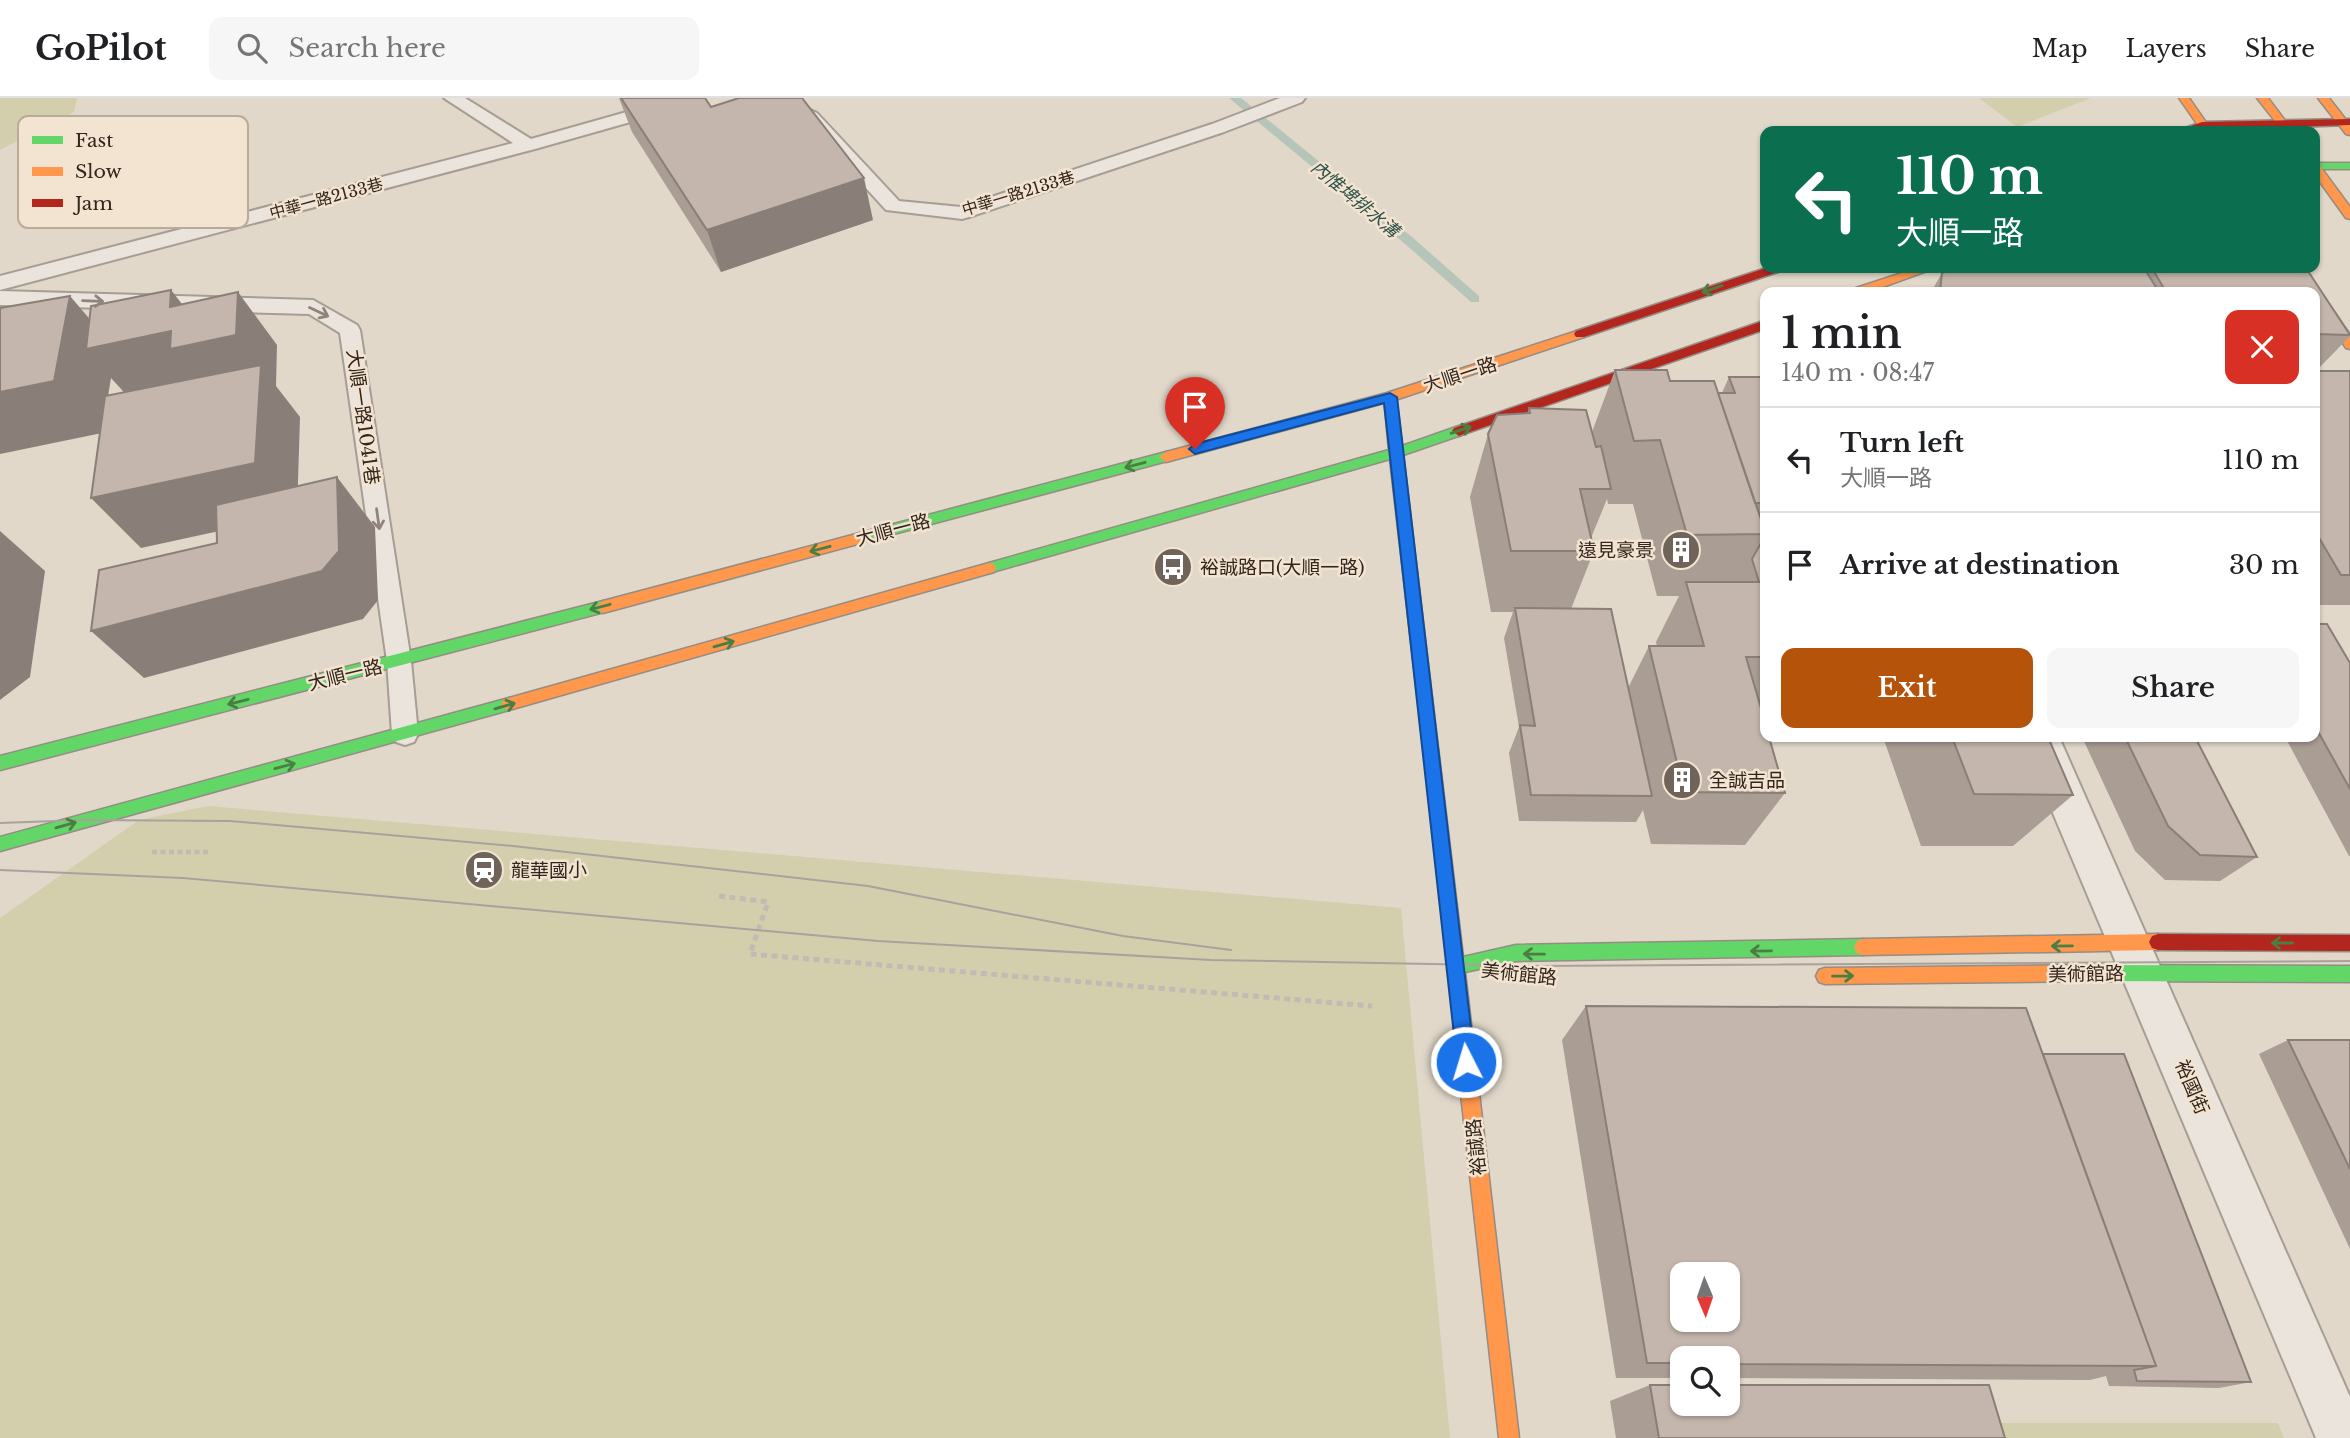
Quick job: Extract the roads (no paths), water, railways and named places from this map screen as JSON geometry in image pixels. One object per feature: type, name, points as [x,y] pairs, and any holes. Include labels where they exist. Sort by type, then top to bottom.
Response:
[{"type":"street","points":[[2184,98],[2204,126]]},
{"type":"street","points":[[2262,98],[2284,126]]},
{"type":"street","points":[[2323,98],[2347,125]]},
{"type":"street","points":[[2316,126],[2347,125]]},
{"type":"street","points":[[2320,166],[2350,166]]},
{"type":"street","points":[[2320,173],[2350,215]]},
{"type":"street","name":"大順一路","points":[[0,763],[399,661],[1390,397],[1762,273]]},
{"type":"street","points":[[1872,287],[1914,273]]},
{"type":"street","points":[[2304,276],[2311,287]]},
{"type":"street","points":[[2320,300],[2350,345]]},
{"type":"street","points":[[0,844],[405,734],[1396,453],[1760,326]]},
{"type":"street","name":"裕誠路","points":[[1390,397],[1509,1438]]},
{"type":"street","name":"裕國街","points":[[2042,742],[2342,1438]]},
{"type":"street","name":"美術館路","points":[[1805,977],[2350,943]]},
{"type":"street","name":"美術館路","points":[[1457,966],[1516,954],[2136,958],[2350,974]]},
{"type":"street","name":"美術館路","points":[[1457,966],[1494,973]]},
{"type":"lane","points":[[453,98],[529,145]]},
{"type":"lane","name":"中華一路2133巷","points":[[248,218],[529,145],[695,98]]},
{"type":"lane","name":"中華一路2133巷","points":[[770,98],[811,117],[893,206],[962,213],[1296,98]]},
{"type":"lane","name":"中華一路2133巷","points":[[0,283],[211,228]]},
{"type":"lane","name":"大順一路1041巷","points":[[0,298],[313,307],[350,330],[399,661],[405,734]]},
{"type":"waterway","name":"內惟埤排水溝","points":[[1234,98],[1408,240],[1475,299]]},
{"type":"tram line","points":[[0,823],[83,820],[230,821],[513,846],[868,886],[1123,936],[1231,950]]},
{"type":"tram line","points":[[0,870],[183,878],[878,941],[1211,960],[1537,966],[2350,961]]},
{"type":"place","name":"遠見豪景","points":[[1681,550]]},
{"type":"place","name":"裕誠路口(大順一路)","points":[[1173,567]]},
{"type":"place","name":"全誠吉品","points":[[1682,780]]},
{"type":"place","name":"龍華國小","points":[[484,870]]}]
